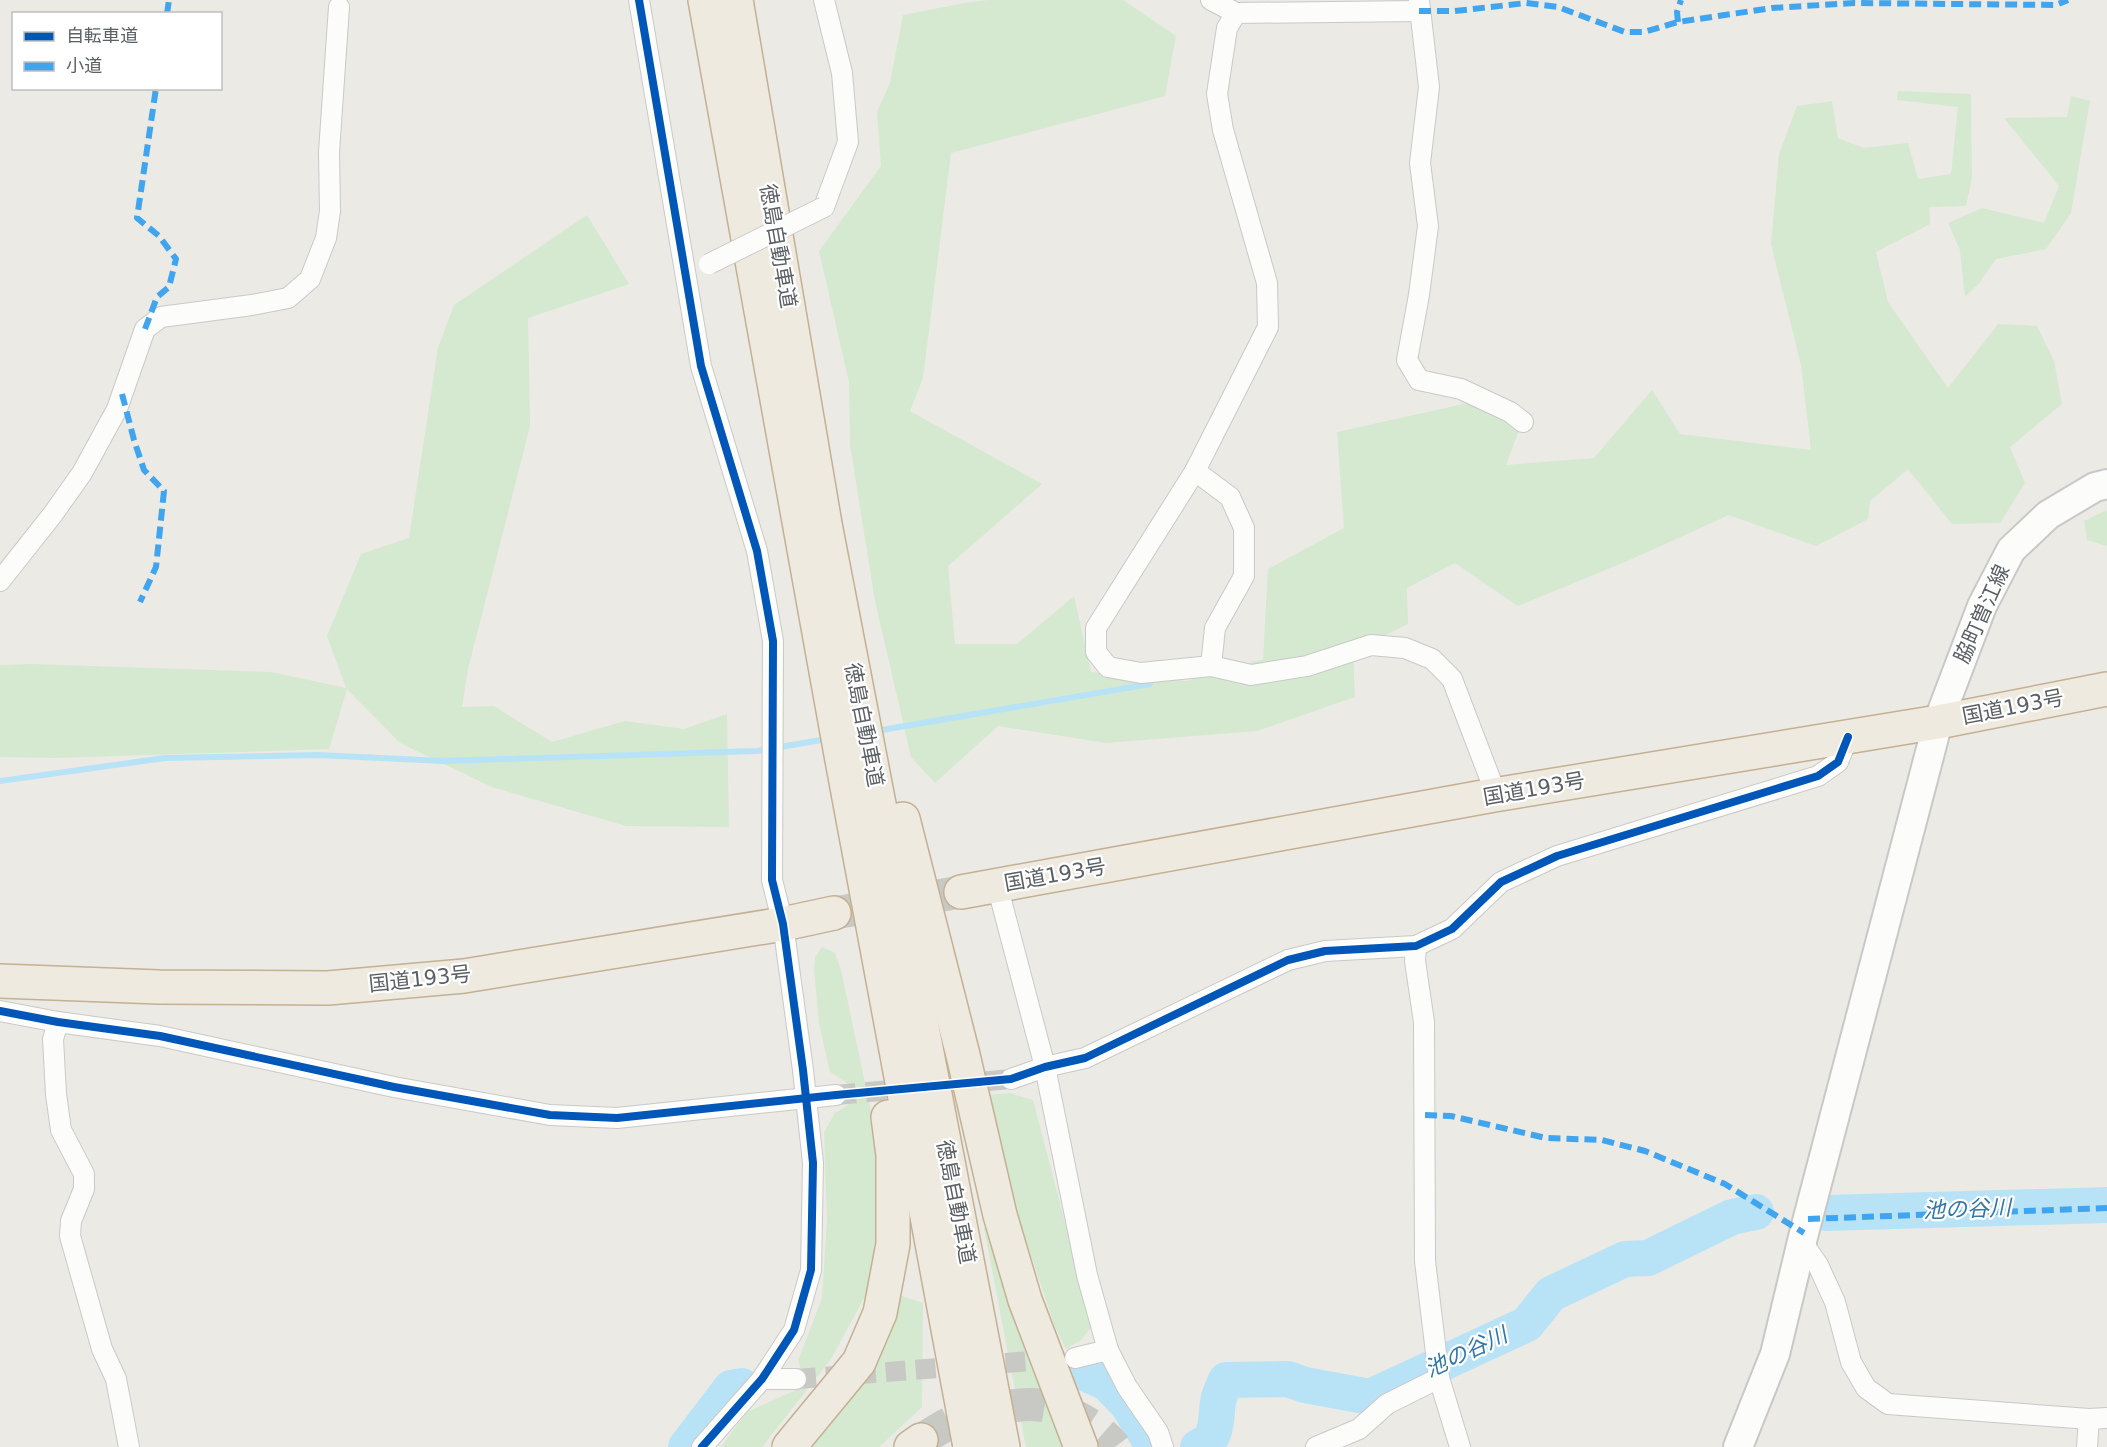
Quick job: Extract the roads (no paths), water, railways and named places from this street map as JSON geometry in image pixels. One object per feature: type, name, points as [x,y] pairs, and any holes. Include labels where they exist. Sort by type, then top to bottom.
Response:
[{"type":"highway","name":"徳島自動車道","points":[[705,0],[842,760],[970,1447]]},
{"type":"highway","name":"徳島自動車道","points":[[736,0],[825,524],[1003,1447]]},
{"type":"highway","points":[[825,524],[963,1055],[1000,1215],[1025,1300],[1081,1447]]},
{"type":"highway","name":"国道193号","points":[[961,892],[1494,795],[1938,722],[2107,689]]},
{"type":"highway","points":[[789,1447],[859,1362],[880,1313],[893,1244],[893,1155],[842,760]]},
{"type":"highway","name":"国道193号","points":[[0,981],[159,987],[328,988],[464,976],[783,924],[834,913]]},
{"type":"street","points":[[639,0],[701,366],[758,551],[773,641],[772,880],[783,924],[813,1163],[811,1270],[794,1330],[762,1379],[702,1447]]},
{"type":"street","points":[[685,272],[709,264],[824,207],[849,142],[842,74],[824,0]]},
{"type":"street","points":[[1211,0],[1236,13],[1419,6],[1429,87],[1420,163],[1428,226],[1407,360],[1419,380],[1461,389],[1510,412],[1524,422]]},
{"type":"street","points":[[0,580],[53,514],[82,473],[117,410],[145,329],[161,317],[288,298],[310,279],[326,238],[330,211],[329,152],[340,2]]},
{"type":"street","points":[[1236,13],[1227,28],[1217,94],[1223,130],[1267,284],[1268,327],[1195,471],[1096,628],[1096,652],[1108,667],[1141,673],[1211,666],[1251,675],[1307,666],[1371,645],[1405,648],[1432,659],[1452,679],[1491,781],[1494,795]]},
{"type":"street","points":[[1195,471],[1230,497],[1244,528],[1244,576],[1215,628],[1211,666]]},
{"type":"street","name":"脇町曽江線","points":[[1738,1447],[1775,1354],[1802,1242],[1938,722],[1982,606],[2011,550],[2048,514],[2095,487],[2107,484]]},
{"type":"street","points":[[1011,1079],[1101,1052],[1288,960],[1325,951],[1416,946],[1452,929],[1501,882],[1557,856],[1818,776],[1838,762],[1848,737]]},
{"type":"street","points":[[998,885],[1045,1067],[1087,1275],[1108,1350],[1127,1387],[1158,1432],[1163,1447]]},
{"type":"street","points":[[1416,946],[1415,961],[1424,1022],[1425,1262],[1438,1370],[1460,1447]]},
{"type":"street","points":[[0,1011],[58,1022],[160,1036],[394,1087],[550,1115],[617,1118],[836,1095]]},
{"type":"street","points":[[58,1022],[52,1039],[61,1130],[84,1174],[84,1189],[71,1221],[70,1236],[102,1349],[116,1379],[129,1447]]},
{"type":"street","points":[[1802,1242],[1818,1265],[1835,1302],[1851,1362],[1866,1388],[1888,1404],[2098,1419],[2087,1447]]},
{"type":"street","points":[[1075,1358],[1108,1350]]},
{"type":"street","points":[[1316,1447],[1359,1429],[1387,1404],[1438,1370]]},
{"type":"street","points":[[762,1379],[796,1380]]},
{"type":"waterway","points":[[876,731],[1150,684]]},
{"type":"waterway","points":[[0,781],[165,758],[318,755],[443,761],[757,751],[827,739]]},
{"type":"waterway","name":"池の谷川","points":[[1827,1213],[2107,1205]]},
{"type":"waterway","name":"池の谷川","points":[[1198,1447],[1205,1444],[1213,1434],[1219,1399],[1226,1380],[1288,1379],[1305,1385],[1370,1397],[1527,1324],[1551,1294],[1625,1259],[1648,1258],[1732,1217],[1756,1212]]},
{"type":"waterway","name":"池の谷川","points":[[1080,1371],[1107,1383],[1128,1405],[1153,1446]]},
{"type":"waterway","name":"池の谷川","points":[[686,1447],[731,1388],[742,1386]]},
{"type":"tunnel","points":[[834,913],[961,892]]},
{"type":"tunnel","points":[[836,1095],[1011,1079]]},
{"type":"tunnel","points":[[796,1379],[1057,1359]]},
{"type":"tunnel","points":[[921,1440],[950,1423],[970,1416],[1006,1407],[1040,1405],[1081,1419],[1100,1432],[1115,1447]]}]
